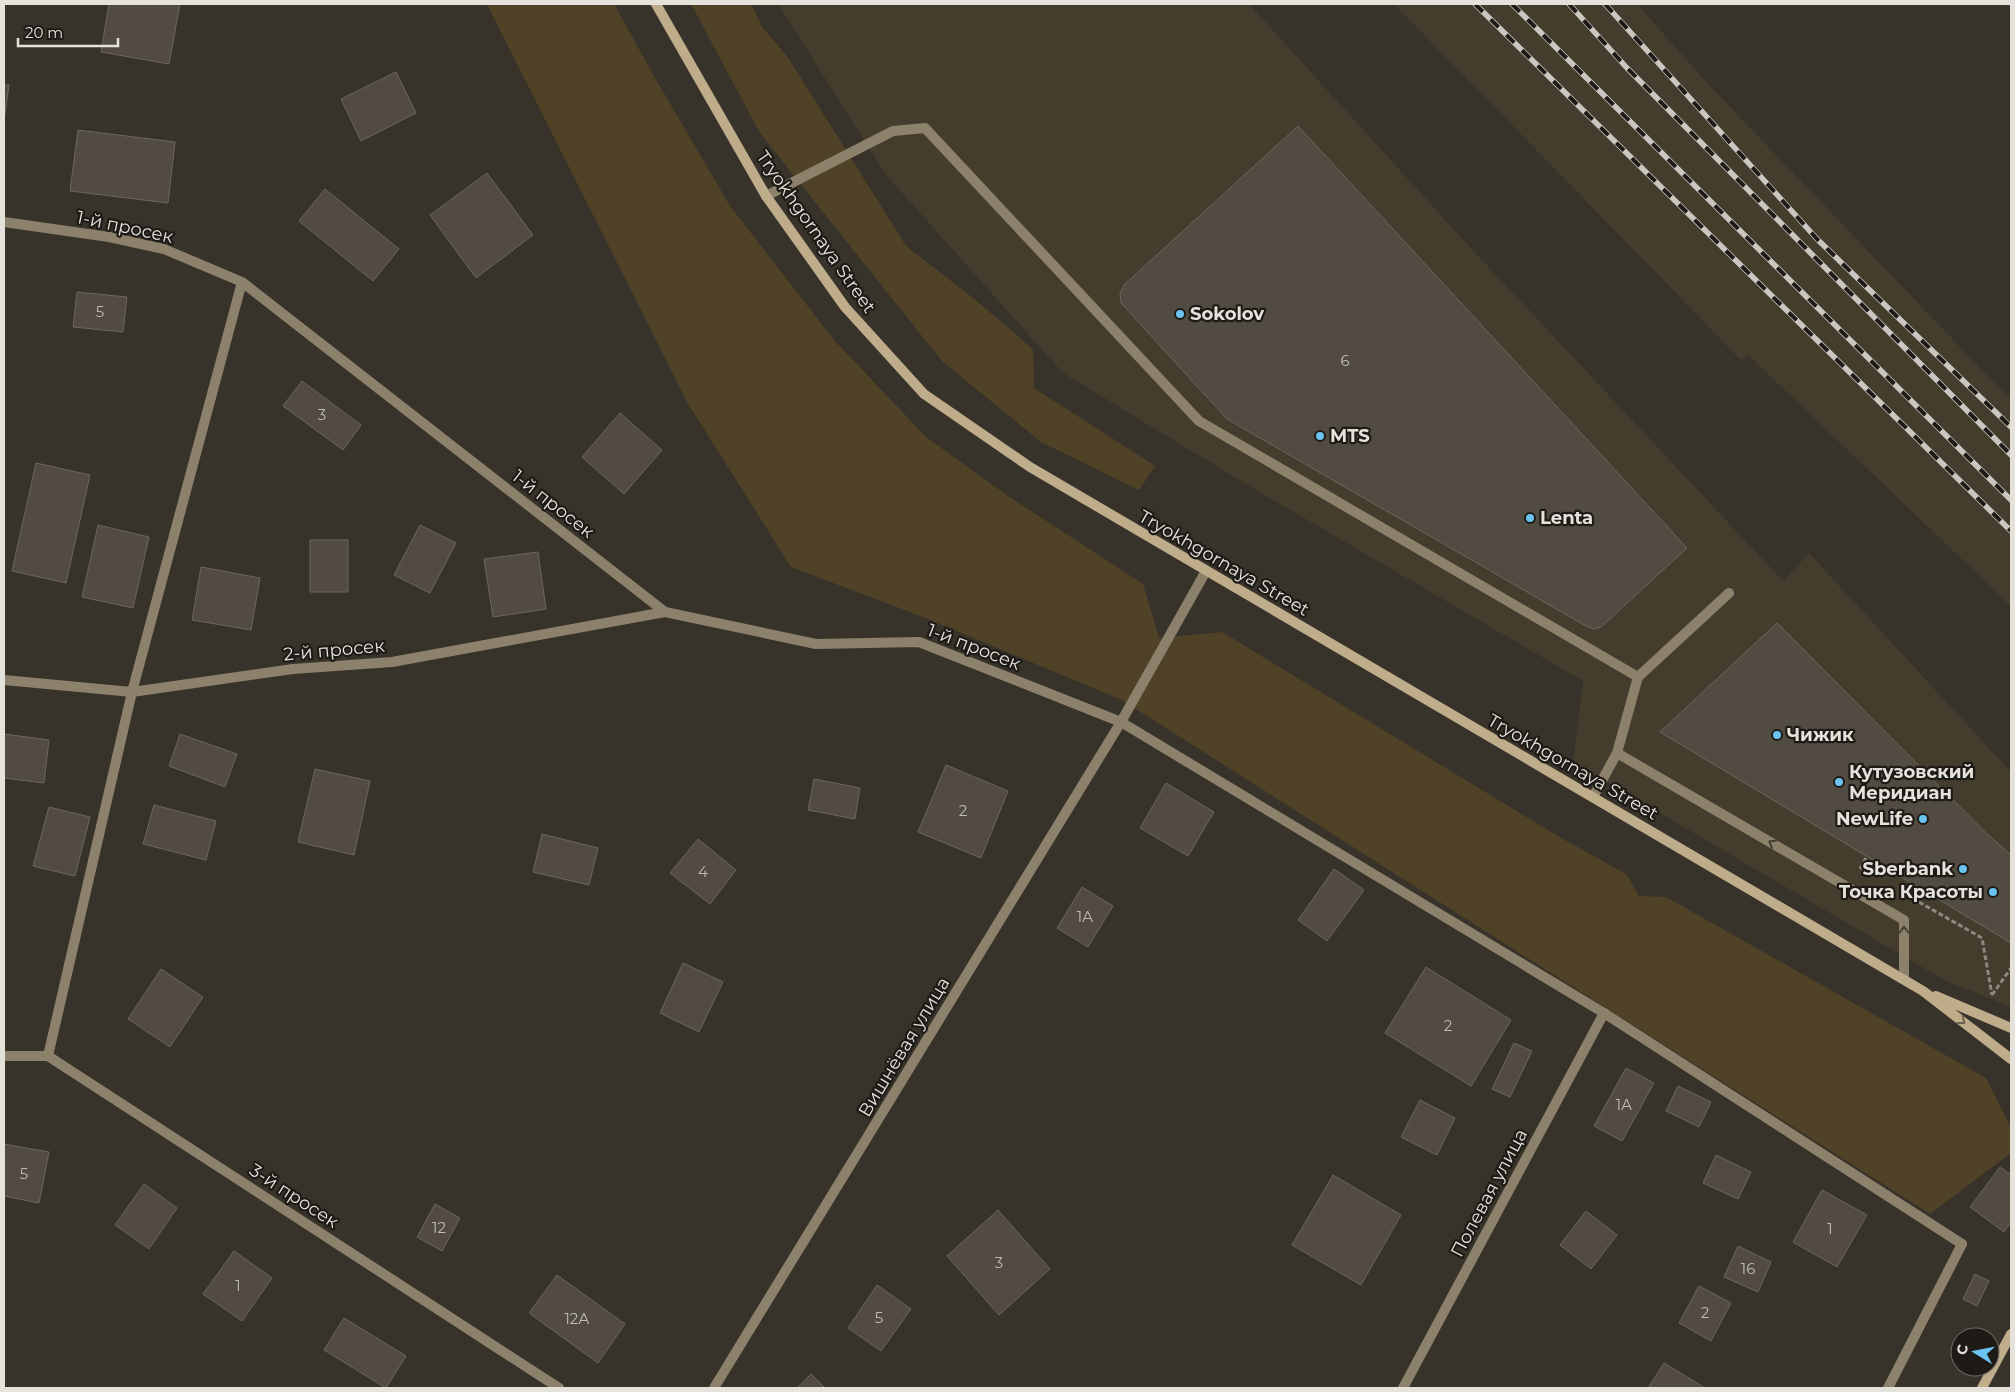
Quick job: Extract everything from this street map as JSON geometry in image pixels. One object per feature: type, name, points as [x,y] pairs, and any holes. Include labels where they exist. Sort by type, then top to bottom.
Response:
[{"type":"street","name":"Tryokhgornaya Street","points":[[656,4],[766,196],[845,307],[924,394],[1030,467],[1923,991]]},
{"type":"street","points":[[766,196],[893,130],[925,128],[1199,422],[1638,677]]},
{"type":"street","name":"1-й просек","points":[[4,222],[109,237],[164,249],[242,282],[665,612],[816,644],[919,642],[1121,722],[1604,1013],[1962,1244],[1888,1388]]},
{"type":"street","points":[[4,1056],[48,1056],[132,692],[242,282]]},
{"type":"street","name":"Вишнёвая улица","points":[[714,1388],[1121,722],[1206,571]]},
{"type":"street","points":[[1593,797],[1616,753],[1638,677],[1729,593]]},
{"type":"street","name":"2-й просек","points":[[4,680],[132,692],[293,669],[392,662],[665,612]]},
{"type":"street","points":[[1616,753],[1904,920],[1904,979]]},
{"type":"street","points":[[1923,991],[2011,1028]]},
{"type":"street","points":[[1923,991],[2011,1059]]},
{"type":"street","name":"Полевая улица","points":[[1403,1388],[1604,1013]]},
{"type":"street","name":"3-й просек","points":[[48,1056],[559,1388]]},
{"type":"street","points":[[1982,1388],[2010,1337],[2011,1329]]},
{"type":"path","points":[[1860,868],[1868,873]]},
{"type":"path","points":[[1913,898],[1919,887]]},
{"type":"path","points":[[1905,894],[1982,938],[1992,995],[2011,968]]},
{"type":"shaded area","points":[[487,4],[614,4],[730,206],[834,340],[926,437],[1008,496],[1143,584],[1159,638],[1222,632],[1556,835],[1626,874],[1639,896],[1666,897],[1986,1078],[2011,1128],[2011,1153],[1930,1214],[1122,700],[923,617],[791,567],[687,402]]},
{"type":"shaded area","points":[[691,4],[751,4],[762,27],[787,56],[906,246],[973,298],[1033,349],[1034,388],[1155,466],[1139,490],[1041,442],[942,361],[760,133]]},
{"type":"shaded area","points":[[778,4],[1249,4],[1467,244],[1783,581],[1809,553],[2011,772],[2011,1007],[1944,980],[1573,762],[1583,681],[1256,490],[1063,373],[887,176]]},
{"type":"shaded area","points":[[1394,4],[1637,4],[1710,86],[2011,400],[2011,606],[1748,355],[1741,360]]},
{"type":"building","points":[[109,4],[180,4],[169,64],[101,52]]},
{"type":"building","points":[[396,72],[416,113],[361,141],[341,99]]},
{"type":"building","points":[[4,85],[9,85],[4,121]]},
{"type":"building","points":[[1298,126],[1687,548],[1601,627],[1594,629],[1586,626],[1227,419],[1121,303],[1120,293],[1125,284]]},
{"type":"building","points":[[78,130],[175,142],[168,203],[70,191]]},
{"type":"building","points":[[487,173],[533,235],[476,278],[430,215]]},
{"type":"building","points":[[325,189],[399,249],[373,281],[299,221]]},
{"type":"building","points":[[77,292],[127,297],[123,332],[73,327]]},
{"type":"building","points":[[302,381],[361,425],[343,450],[283,406]]},
{"type":"building","points":[[620,413],[662,450],[624,494],[582,457]]},
{"type":"building","points":[[36,463],[90,475],[66,583],[12,571]]},
{"type":"building","points":[[98,525],[149,537],[133,608],[82,597]]},
{"type":"building","points":[[420,525],[456,543],[430,593],[394,575]]},
{"type":"building","points":[[310,540],[348,540],[348,592],[310,592]]},
{"type":"building","points":[[538,552],[546,609],[493,617],[484,559]]},
{"type":"building","points":[[201,567],[260,578],[251,630],[192,620]]},
{"type":"building","name":"Кутузовский Меридиан","points":[[1777,623],[1985,832],[2011,855],[2011,943],[1660,732]]},
{"type":"building","points":[[4,734],[49,740],[44,783],[4,778]]},
{"type":"building","points":[[180,734],[237,754],[225,787],[169,766]]},
{"type":"building","points":[[946,765],[1008,791],[981,858],[918,832]]},
{"type":"building","points":[[315,769],[370,781],[354,855],[298,842]]},
{"type":"building","points":[[814,779],[860,788],[855,819],[808,810]]},
{"type":"building","points":[[1166,783],[1214,812],[1188,856],[1140,828]]},
{"type":"building","points":[[154,805],[216,821],[206,860],[143,844]]},
{"type":"building","points":[[49,807],[90,817],[75,876],[33,866]]},
{"type":"building","points":[[542,834],[598,848],[589,885],[533,872]]},
{"type":"building","points":[[698,839],[736,870],[710,904],[670,873]]},
{"type":"building","points":[[1334,869],[1364,890],[1327,941],[1298,920]]},
{"type":"building","points":[[1082,887],[1113,906],[1088,947],[1057,928]]},
{"type":"building","points":[[683,963],[723,982],[699,1032],[660,1013]]},
{"type":"building","points":[[1426,967],[1511,1020],[1471,1086],[1385,1033]]},
{"type":"building","points":[[161,969],[203,997],[170,1047],[128,1019]]},
{"type":"building","points":[[1514,1043],[1532,1051],[1510,1097],[1492,1089]]},
{"type":"building","points":[[1626,1068],[1654,1083],[1622,1141],[1594,1126]]},
{"type":"building","points":[[1678,1086],[1711,1102],[1699,1127],[1666,1111]]},
{"type":"building","points":[[1420,1100],[1455,1118],[1437,1155],[1401,1137]]},
{"type":"building","points":[[4,1144],[49,1152],[39,1203],[4,1196]]},
{"type":"building","points":[[1716,1155],[1751,1172],[1738,1199],[1703,1183]]},
{"type":"building","points":[[2000,1167],[2011,1175],[2011,1222],[2004,1232],[1970,1207]]},
{"type":"building","points":[[1333,1175],[1401,1215],[1361,1285],[1292,1245]]},
{"type":"building","points":[[144,1184],[177,1208],[149,1249],[115,1225]]},
{"type":"building","points":[[1822,1190],[1867,1215],[1837,1267],[1793,1242]]},
{"type":"building","points":[[435,1204],[460,1218],[442,1251],[417,1237]]},
{"type":"building","points":[[998,1210],[1050,1269],[999,1315],[947,1256]]},
{"type":"building","points":[[1586,1211],[1617,1235],[1591,1269],[1560,1245]]},
{"type":"building","points":[[1738,1246],[1771,1262],[1758,1292],[1724,1277]]},
{"type":"building","points":[[234,1251],[272,1278],[242,1321],[203,1294]]},
{"type":"building","points":[[1975,1274],[1989,1281],[1977,1306],[1963,1299]]},
{"type":"building","points":[[557,1275],[625,1324],[598,1363],[529,1313]]},
{"type":"building","points":[[877,1285],[911,1309],[881,1351],[848,1328]]},
{"type":"building","points":[[1699,1286],[1731,1303],[1711,1341],[1679,1323]]},
{"type":"building","points":[[344,1318],[406,1356],[386,1388],[324,1350]]},
{"type":"building","points":[[1664,1363],[1705,1388],[1648,1388]]},
{"type":"building","points":[[811,1374],[825,1388],[797,1388]]},
{"type":"railway","points":[[1475,4],[2011,531]]},
{"type":"railway","points":[[1512,4],[2011,500]]},
{"type":"railway","points":[[1569,4],[1627,68],[2011,455]]},
{"type":"railway","points":[[1605,4],[1817,239],[2011,427]]},
{"type":"place","name":"Sokolov","points":[[1180,314]]},
{"type":"place","name":"MTS","points":[[1320,436]]},
{"type":"place","name":"Lenta","points":[[1530,518]]},
{"type":"place","name":"Чижик","points":[[1777,735]]},
{"type":"place","name":"Кутузовский Меридиан","points":[[1839,782]]},
{"type":"place","name":"NewLife","points":[[1923,819]]},
{"type":"place","name":"Sberbank","points":[[1963,869]]},
{"type":"place","name":"Точка Красоты","points":[[1993,892]]}]
